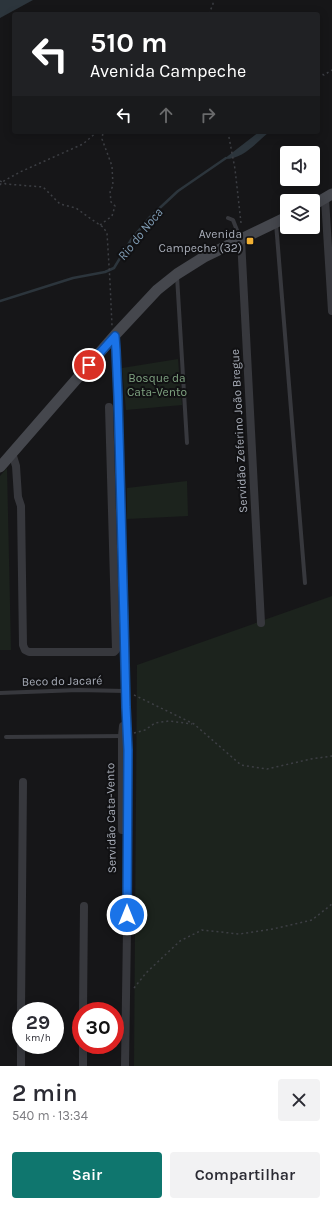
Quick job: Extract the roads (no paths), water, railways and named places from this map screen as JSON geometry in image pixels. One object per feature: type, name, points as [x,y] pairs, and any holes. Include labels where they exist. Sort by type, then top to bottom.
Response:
[{"type":"main road","points":[[0,467],[149,298],[177,274],[204,257],[280,220]]},
{"type":"street","points":[[328,196],[332,310]]},
{"type":"street","name":"Servidão Zeferino João Bregue","points":[[240,239],[261,623]]},
{"type":"street","name":"Servidão Cata-Vento","points":[[115,336],[126,707],[124,900],[127,929],[124,1066]]},
{"type":"street","points":[[12,453],[16,466],[18,497],[21,506],[23,645],[25,650],[29,652],[114,652],[116,650],[109,407]]},
{"type":"street","points":[[114,570],[123,570]]},
{"type":"street","points":[[21,1002],[23,782]]},
{"type":"street","points":[[83,1002],[84,906]]},
{"type":"street","points":[[21,1054],[21,1066]]},
{"type":"street","points":[[83,1054],[83,1066]]},
{"type":"lane","points":[[228,218],[234,220],[240,239]]},
{"type":"lane","points":[[276,222],[305,584]]},
{"type":"lane","points":[[177,274],[186,443]]},
{"type":"lane","name":"Beco do Jacaré","points":[[0,693],[78,690],[125,691]]},
{"type":"lane","points":[[6,737],[125,736]]},
{"type":"waterway","name":"Rio do Noca","points":[[0,301],[73,278],[105,272],[114,268],[131,240],[149,218],[178,191],[226,158]]},
{"type":"place","name":"Avenida Campeche (32)","points":[[250,241]]},
{"type":"park label","name":"Bosque da Cata-Vento","points":[[157,385]]}]
